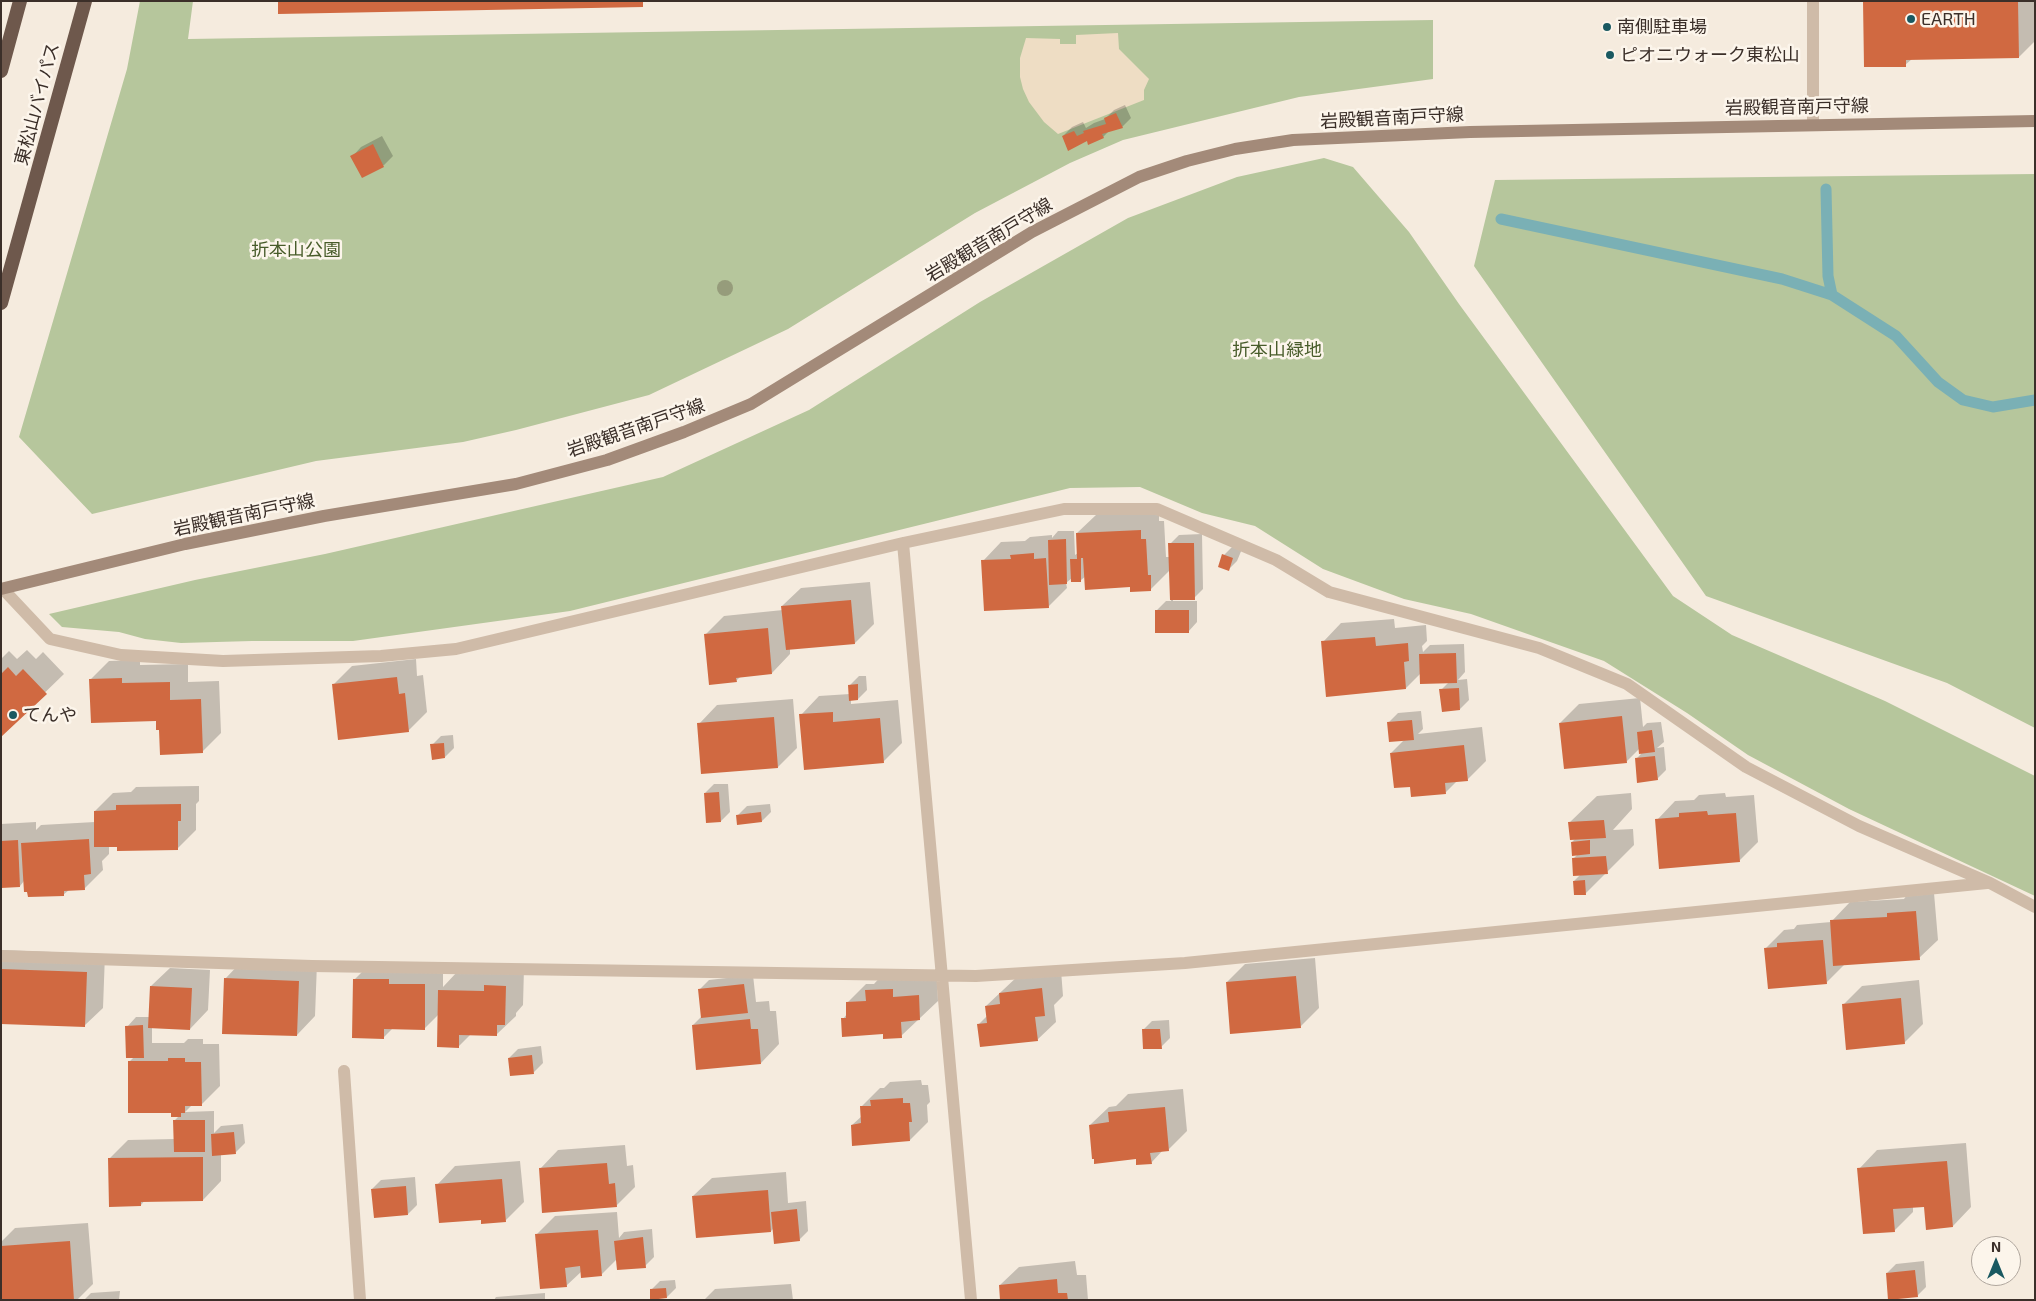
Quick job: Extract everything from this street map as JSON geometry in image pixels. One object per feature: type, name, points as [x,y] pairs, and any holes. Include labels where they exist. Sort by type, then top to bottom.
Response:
[{"type":"highway","points":[[1,71],[20,1]]},
{"type":"highway","name":"東松山バイパス","points":[[1,303],[85,1]]},
{"type":"main road","name":"岩殿観音南戸守線","points":[[2,589],[185,544],[324,516],[516,484],[607,460],[684,432],[751,404],[1032,232],[1139,177],[1186,161],[1235,149],[1293,140],[1354,136],[1813,124],[2035,121]]},
{"type":"street","points":[[1813,1],[1813,124]]},
{"type":"street","points":[[2,589],[50,639],[121,655],[223,661],[381,656],[456,649],[903,543],[1064,509],[1157,509],[1276,560],[1329,592],[1539,648],[1627,684],[1746,767],[1859,826],[1990,883],[2035,906]]},
{"type":"street","points":[[903,543],[970,1300]]},
{"type":"street","points":[[1,956],[312,966],[941,976],[1185,963],[1990,883]]},
{"type":"street","points":[[344,1071],[360,1300]]},
{"type":"green space","name":"折本山公園","points":[[140,1],[193,1],[188,39],[1433,20],[1433,79],[1299,97],[1123,140],[1070,163],[975,213],[788,329],[649,395],[463,442],[316,461],[92,514],[19,437],[127,69]]},
{"type":"green space","name":"折本山緑地","points":[[1324,158],[1353,167],[1409,232],[1459,304],[1673,596],[1732,635],[1885,701],[2035,776],[2035,896],[1849,809],[1748,755],[1687,713],[1604,661],[1471,614],[1404,599],[1323,569],[1255,526],[1202,513],[1140,487],[1070,488],[570,611],[353,641],[181,643],[145,639],[119,632],[62,627],[49,614],[195,580],[325,554],[663,477],[809,410],[980,302],[1128,218],[1237,177]]},
{"type":"green space","points":[[2035,174],[2035,728],[1947,683],[1706,596],[1474,266],[1495,180]]},
{"type":"shaded area","points":[[1118,33],[1119,49],[1149,79],[1144,90],[1144,100],[1058,134],[1044,122],[1029,102],[1023,89],[1020,77],[1020,58],[1026,38],[1060,39],[1060,44],[1076,44],[1076,35]]},
{"type":"building","points":[[278,1],[643,1],[643,7],[278,14]]},
{"type":"building","points":[[1863,1],[2018,1],[2019,58],[1906,60],[1906,67],[1864,67]]},
{"type":"building","points":[[1116,113],[1123,128],[1102,134],[1104,138],[1088,145],[1087,141],[1068,151],[1062,136],[1074,131],[1077,136],[1084,133],[1083,131],[1106,124],[1104,118]]},
{"type":"building","points":[[373,144],[384,167],[362,178],[350,156]]},
{"type":"building","points":[[1141,530],[1141,539],[1146,539],[1148,575],[1151,575],[1151,591],[1130,592],[1130,587],[1085,590],[1083,558],[1081,558],[1081,582],[1071,582],[1070,559],[1077,559],[1076,533]]},
{"type":"building","points":[[1066,539],[1067,584],[1049,585],[1048,540]]},
{"type":"building","points":[[1168,543],[1194,543],[1195,600],[1170,600]]},
{"type":"building","points":[[1034,553],[1034,559],[1046,558],[1049,608],[984,611],[981,560],[1011,559],[1010,555]]},
{"type":"building","points":[[1222,554],[1233,558],[1229,571],[1218,567]]},
{"type":"building","points":[[851,600],[855,644],[786,650],[781,606]]},
{"type":"building","points":[[1155,610],[1189,610],[1189,633],[1155,633]]},
{"type":"building","points":[[768,628],[772,674],[736,678],[737,682],[709,685],[704,634]]},
{"type":"building","points":[[1375,637],[1376,646],[1408,643],[1409,661],[1404,662],[1406,689],[1326,697],[1321,641]]},
{"type":"building","points":[[1456,653],[1457,683],[1420,684],[1419,654]]},
{"type":"building","name":"てんや","points":[[8,667],[16,676],[23,669],[47,694],[1,737],[1,674]]},
{"type":"building","points":[[397,677],[399,694],[405,693],[409,732],[338,740],[332,684]]},
{"type":"building","points":[[122,678],[122,683],[170,682],[170,700],[201,699],[203,753],[160,755],[159,730],[156,730],[156,721],[91,723],[89,679]]},
{"type":"building","points":[[858,684],[858,700],[849,701],[848,685]]},
{"type":"building","points":[[1459,688],[1460,710],[1442,712],[1439,689]]},
{"type":"building","points":[[833,712],[833,722],[880,718],[884,763],[804,770],[799,714]]},
{"type":"building","points":[[1622,716],[1627,763],[1564,769],[1559,723]]},
{"type":"building","points":[[774,717],[778,768],[701,774],[697,723]]},
{"type":"building","points":[[1412,720],[1414,740],[1389,742],[1387,722]]},
{"type":"building","points":[[1652,730],[1655,752],[1639,754],[1637,732]]},
{"type":"building","points":[[444,743],[445,758],[432,760],[430,744]]},
{"type":"building","points":[[1464,745],[1468,781],[1445,783],[1446,794],[1411,797],[1410,787],[1394,788],[1390,753]]},
{"type":"building","points":[[1655,756],[1658,780],[1637,783],[1635,758]]},
{"type":"building","points":[[719,792],[721,822],[706,823],[704,793]]},
{"type":"building","points":[[181,804],[181,821],[178,821],[178,850],[117,851],[117,847],[94,847],[94,811],[116,810],[116,805]]},
{"type":"building","points":[[1707,811],[1708,815],[1736,813],[1740,862],[1659,869],[1655,819],[1679,817],[1679,813]]},
{"type":"building","points":[[761,812],[762,822],[737,825],[736,815]]},
{"type":"building","points":[[1604,820],[1606,838],[1570,840],[1568,822]]},
{"type":"building","points":[[89,839],[91,874],[84,875],[85,890],[64,891],[64,896],[28,897],[27,892],[24,892],[21,843]]},
{"type":"building","points":[[18,840],[20,887],[1,888],[1,841]]},
{"type":"building","points":[[1590,840],[1590,854],[1572,856],[1571,842]]},
{"type":"building","points":[[1606,856],[1608,874],[1573,876],[1572,858]]},
{"type":"building","points":[[1585,880],[1586,895],[1574,895],[1573,881]]},
{"type":"building","points":[[1916,911],[1920,960],[1833,966],[1830,920],[1887,917],[1887,913]]},
{"type":"building","points":[[1823,940],[1827,984],[1768,989],[1764,948],[1777,947],[1777,943]]},
{"type":"building","points":[[1,969],[87,972],[85,1027],[1,1024]]},
{"type":"building","points":[[1296,976],[1301,1028],[1230,1034],[1226,982]]},
{"type":"building","points":[[224,978],[299,981],[297,1036],[222,1034]]},
{"type":"building","points":[[353,979],[389,979],[389,984],[425,984],[425,1030],[384,1029],[384,1039],[352,1038]]},
{"type":"building","points":[[744,984],[748,1013],[701,1018],[698,989]]},
{"type":"building","points":[[484,985],[506,986],[505,1025],[497,1025],[497,1036],[459,1035],[459,1048],[437,1047],[438,990],[484,991]]},
{"type":"building","points":[[150,986],[192,988],[190,1030],[148,1028]]},
{"type":"building","points":[[1042,988],[1045,1016],[1035,1017],[1038,1041],[980,1047],[977,1024],[987,1023],[985,1006],[1000,1004],[999,993]]},
{"type":"building","points":[[893,989],[893,997],[919,995],[920,1020],[901,1022],[902,1038],[883,1039],[883,1034],[842,1037],[841,1018],[846,1018],[846,1002],[866,1001],[865,990]]},
{"type":"building","points":[[1901,998],[1905,1044],[1846,1050],[1842,1004]]},
{"type":"building","points":[[750,1019],[751,1029],[758,1029],[761,1064],[696,1070],[692,1025]]},
{"type":"building","points":[[143,1025],[144,1058],[126,1058],[125,1026]]},
{"type":"building","points":[[1142,1029],[1160,1029],[1162,1049],[1143,1049]]},
{"type":"building","points":[[532,1055],[534,1074],[510,1076],[508,1058]]},
{"type":"building","points":[[168,1058],[185,1058],[185,1062],[201,1062],[202,1106],[185,1106],[185,1113],[181,1113],[181,1117],[171,1117],[171,1113],[128,1113],[128,1061],[168,1061]]},
{"type":"building","points":[[903,1098],[903,1103],[910,1103],[912,1122],[909,1122],[910,1141],[852,1146],[851,1125],[861,1123],[860,1106],[871,1106],[870,1100]]},
{"type":"building","points":[[1165,1107],[1169,1151],[1150,1153],[1152,1164],[1136,1165],[1136,1159],[1094,1164],[1089,1125],[1109,1122],[1108,1112]]},
{"type":"building","points":[[173,1120],[205,1120],[205,1152],[174,1152]]},
{"type":"building","points":[[234,1132],[236,1154],[212,1156],[211,1134]]},
{"type":"building","points":[[203,1157],[203,1201],[141,1202],[141,1206],[109,1207],[108,1158]]},
{"type":"building","points":[[1947,1161],[1953,1227],[1926,1230],[1924,1207],[1893,1209],[1895,1232],[1863,1234],[1857,1168]]},
{"type":"building","points":[[607,1163],[609,1184],[615,1183],[617,1207],[542,1213],[539,1168]]},
{"type":"building","points":[[502,1179],[506,1222],[481,1224],[481,1220],[439,1223],[435,1184]]},
{"type":"building","points":[[406,1186],[408,1215],[374,1218],[371,1189]]},
{"type":"building","points":[[768,1190],[771,1232],[696,1238],[692,1196]]},
{"type":"building","points":[[797,1209],[800,1241],[774,1244],[771,1212]]},
{"type":"building","points":[[598,1230],[602,1276],[581,1278],[580,1266],[565,1268],[567,1287],[540,1289],[535,1234]]},
{"type":"building","points":[[643,1237],[646,1268],[617,1270],[614,1241]]},
{"type":"building","points":[[70,1241],[74,1300],[1,1300],[1,1246]]},
{"type":"building","points":[[1915,1270],[1918,1297],[1888,1300],[1886,1273]]},
{"type":"building","points":[[1057,1279],[1058,1293],[1067,1293],[1068,1300],[1000,1300],[999,1285]]},
{"type":"building","points":[[666,1288],[667,1298],[650,1300],[650,1289]]},
{"type":"waterway","points":[[1826,189],[1828,276],[1832,295]]},
{"type":"waterway","points":[[1501,219],[1782,279],[1832,295],[1896,336],[1938,382],[1963,400],[1993,407],[2035,400]]},
{"type":"place","name":"EARTH","points":[[1911,19]]},
{"type":"place","name":"南側駐車場","points":[[1607,27]]},
{"type":"place","name":"ピオニウォーク東松山","points":[[1610,55]]},
{"type":"place","name":"てんや","points":[[13,715]]}]
